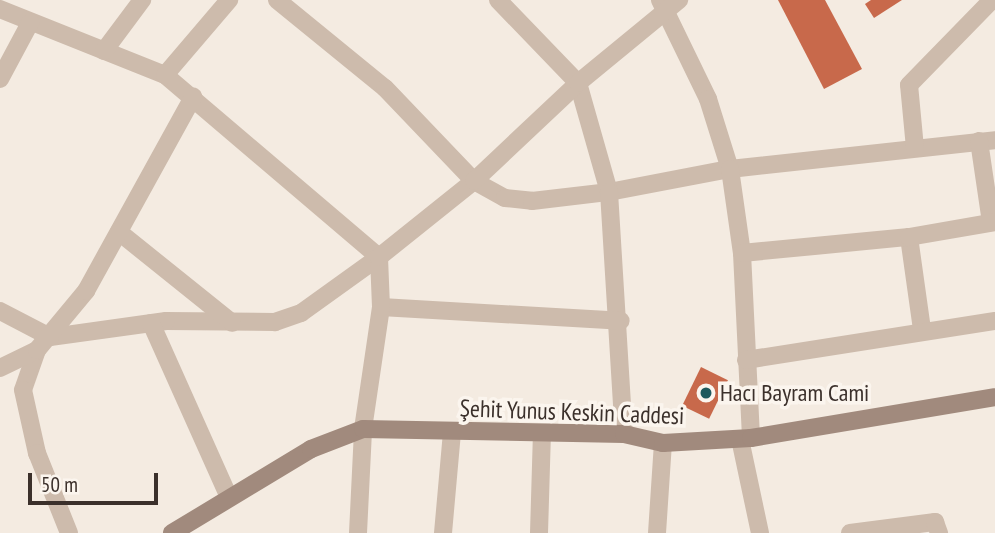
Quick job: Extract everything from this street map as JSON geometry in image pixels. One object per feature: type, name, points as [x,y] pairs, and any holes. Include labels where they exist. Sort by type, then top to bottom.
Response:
[{"type":"street","points":[[104,51],[142,0]]},
{"type":"street","points":[[165,75],[229,0]]},
{"type":"street","points":[[277,0],[385,88],[474,181],[505,198],[532,201],[609,192],[730,169],[987,140],[993,222],[909,237],[742,253]]},
{"type":"street","points":[[498,0],[578,83],[609,192],[621,321],[624,434]]},
{"type":"street","points":[[915,148],[909,85],[992,0]]},
{"type":"street","points":[[0,311],[50,337],[151,323],[275,322],[301,313],[379,257],[474,181],[578,83],[669,3],[730,169],[742,253],[746,439],[760,533]]},
{"type":"street","points":[[0,9],[165,75],[379,257],[381,307],[363,429],[358,533]]},
{"type":"street","points":[[1,75],[30,23]]},
{"type":"street","points":[[0,368],[37,350],[86,291],[193,97]]},
{"type":"street","points":[[119,232],[232,323]]},
{"type":"street","points":[[909,237],[922,330]]},
{"type":"street","points":[[381,307],[621,321]]},
{"type":"street","points":[[746,360],[922,330],[995,321]]},
{"type":"street","points":[[151,323],[228,495]]},
{"type":"street","points":[[37,350],[23,390],[37,453],[69,533]]},
{"type":"street","name":"Şehit Yunus Keskin Caddesi","points":[[172,533],[228,495],[311,449],[363,429],[624,434],[663,443],[746,439],[995,397]]},
{"type":"street","points":[[443,533],[452,432]]},
{"type":"street","points":[[539,533],[542,434]]},
{"type":"street","points":[[657,533],[663,443]]},
{"type":"street","points":[[850,533],[935,522],[939,533]]},
{"type":"building","points":[[778,0],[825,0],[862,69],[824,89]]},
{"type":"building","points":[[871,0],[902,0],[874,18],[865,4]]},
{"type":"building","name":"Hacı Bayram Cami","points":[[701,367],[728,380],[709,419],[682,406]]},
{"type":"place","name":"Hacı Bayram Cami","points":[[706,393]]}]
